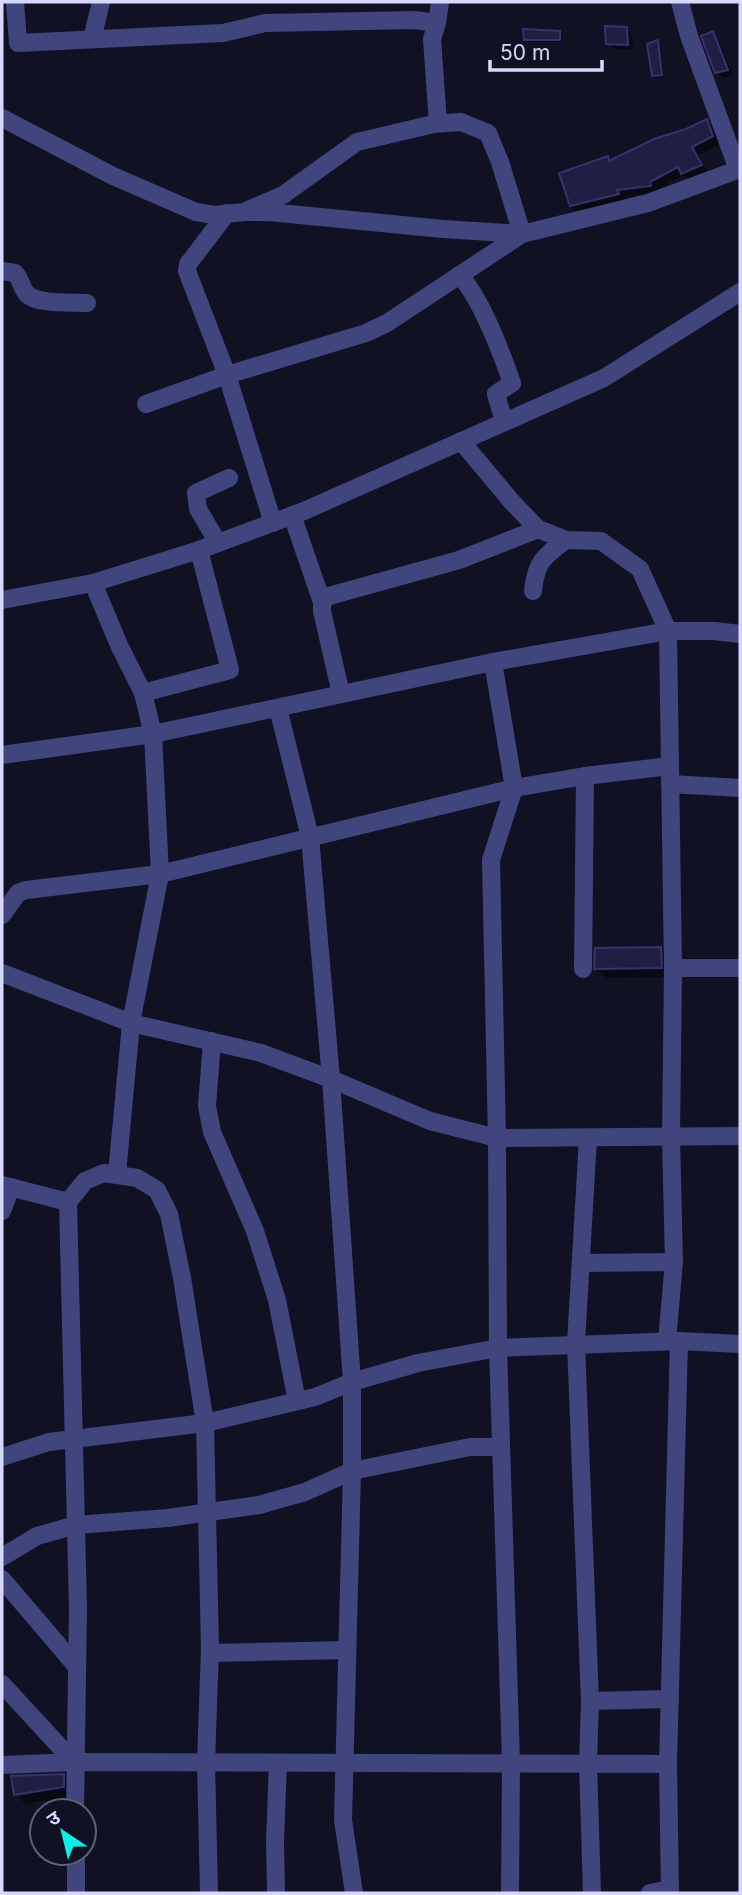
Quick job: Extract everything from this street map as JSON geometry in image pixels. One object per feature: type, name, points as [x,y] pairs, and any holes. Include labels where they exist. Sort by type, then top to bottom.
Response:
[{"type":"street","points":[[15,2],[18,43],[223,33],[265,23],[414,20],[437,23]]},
{"type":"street","points":[[92,39],[101,2]]},
{"type":"street","points":[[2,118],[124,181],[196,212],[214,215],[236,212],[283,195],[357,142],[438,122],[432,38],[440,2]]},
{"type":"street","points":[[236,212],[522,234],[648,203],[739,170],[689,36],[680,2]]},
{"type":"street","points":[[432,124],[461,122],[488,133],[500,162],[522,234]]},
{"type":"street","points":[[236,212],[188,264],[187,271],[227,375],[273,523]]},
{"type":"street","points":[[146,404],[227,375],[366,333],[387,323],[522,234]]},
{"type":"street","points":[[2,271],[15,273],[27,295],[32,298],[87,303]]},
{"type":"street","points":[[459,275],[468,284],[502,355],[512,383],[496,394],[504,422]]},
{"type":"street","points":[[2,600],[93,583],[199,550],[273,523],[604,378],[740,292]]},
{"type":"street","points":[[461,441],[512,502],[538,528],[566,540],[601,541],[640,569],[668,631],[674,1262],[668,1764],[670,1891],[650,1893]]},
{"type":"street","points":[[218,543],[198,509],[195,493],[229,478]]},
{"type":"street","points":[[292,515],[322,602],[341,694]]},
{"type":"street","points":[[322,602],[329,596],[459,560],[538,528]]},
{"type":"street","points":[[533,591],[535,571],[543,558],[566,540]]},
{"type":"street","points":[[143,693],[230,670],[199,550]]},
{"type":"street","points":[[93,583],[143,693],[153,734],[160,874],[131,1023],[117,1174]]},
{"type":"street","points":[[2,755],[153,734],[492,662],[668,631],[740,634]]},
{"type":"street","points":[[492,662],[514,788],[491,860],[498,1349],[511,1762],[510,1893]]},
{"type":"street","points":[[278,708],[310,837],[331,1079],[352,1382],[343,1819],[354,1893]]},
{"type":"street","points":[[2,915],[18,893],[26,890],[160,874],[514,788],[585,776],[670,775],[740,788]]},
{"type":"street","points":[[583,969],[585,776]]},
{"type":"street","points":[[673,968],[740,968]]},
{"type":"street","points":[[2,973],[131,1023],[261,1053],[430,1121],[497,1138],[740,1136]]},
{"type":"street","points":[[212,1041],[207,1106],[212,1132],[255,1231],[276,1300],[297,1401]]},
{"type":"street","points":[[588,1138],[576,1343],[590,1701],[592,1893]]},
{"type":"street","points":[[75,1797],[78,1608],[68,1202],[85,1181],[104,1173],[137,1178],[157,1190],[169,1214],[205,1423],[210,1653],[206,1762],[208,1893]]},
{"type":"street","points":[[2,1210],[6,1186],[68,1202]]},
{"type":"street","points":[[582,1263],[674,1262]]},
{"type":"street","points":[[2,1457],[49,1442],[205,1423],[315,1397],[352,1382],[418,1363],[498,1349],[576,1343],[673,1341],[740,1345]]},
{"type":"street","points":[[2,1557],[37,1536],[76,1525],[207,1513],[259,1505],[305,1492],[352,1471],[470,1447],[501,1447]]},
{"type":"street","points":[[2,1579],[77,1667]]},
{"type":"street","points":[[210,1653],[347,1650]]},
{"type":"street","points":[[2,1684],[74,1762]]},
{"type":"street","points":[[590,1701],[670,1699]]},
{"type":"street","points":[[2,1765],[74,1762],[668,1764]]},
{"type":"street","points":[[276,1893],[278,1763]]},
{"type":"street","points":[[76,1867],[76,1893]]},
{"type":"building","points":[[605,26],[627,27],[628,45],[606,44]]},
{"type":"building","points":[[523,29],[560,31],[560,40],[524,40]]},
{"type":"building","points":[[713,31],[728,70],[715,73],[701,36]]},
{"type":"building","points":[[658,40],[662,75],[652,76],[647,44]]},
{"type":"building","points":[[707,119],[713,136],[692,147],[702,165],[681,174],[678,167],[650,182],[651,186],[617,190],[619,194],[570,206],[559,173],[608,156],[609,161],[654,139]]},
{"type":"building","points":[[661,947],[662,968],[594,969],[595,948]]},
{"type":"building","points":[[64,1774],[64,1787],[14,1795],[11,1776]]}]
